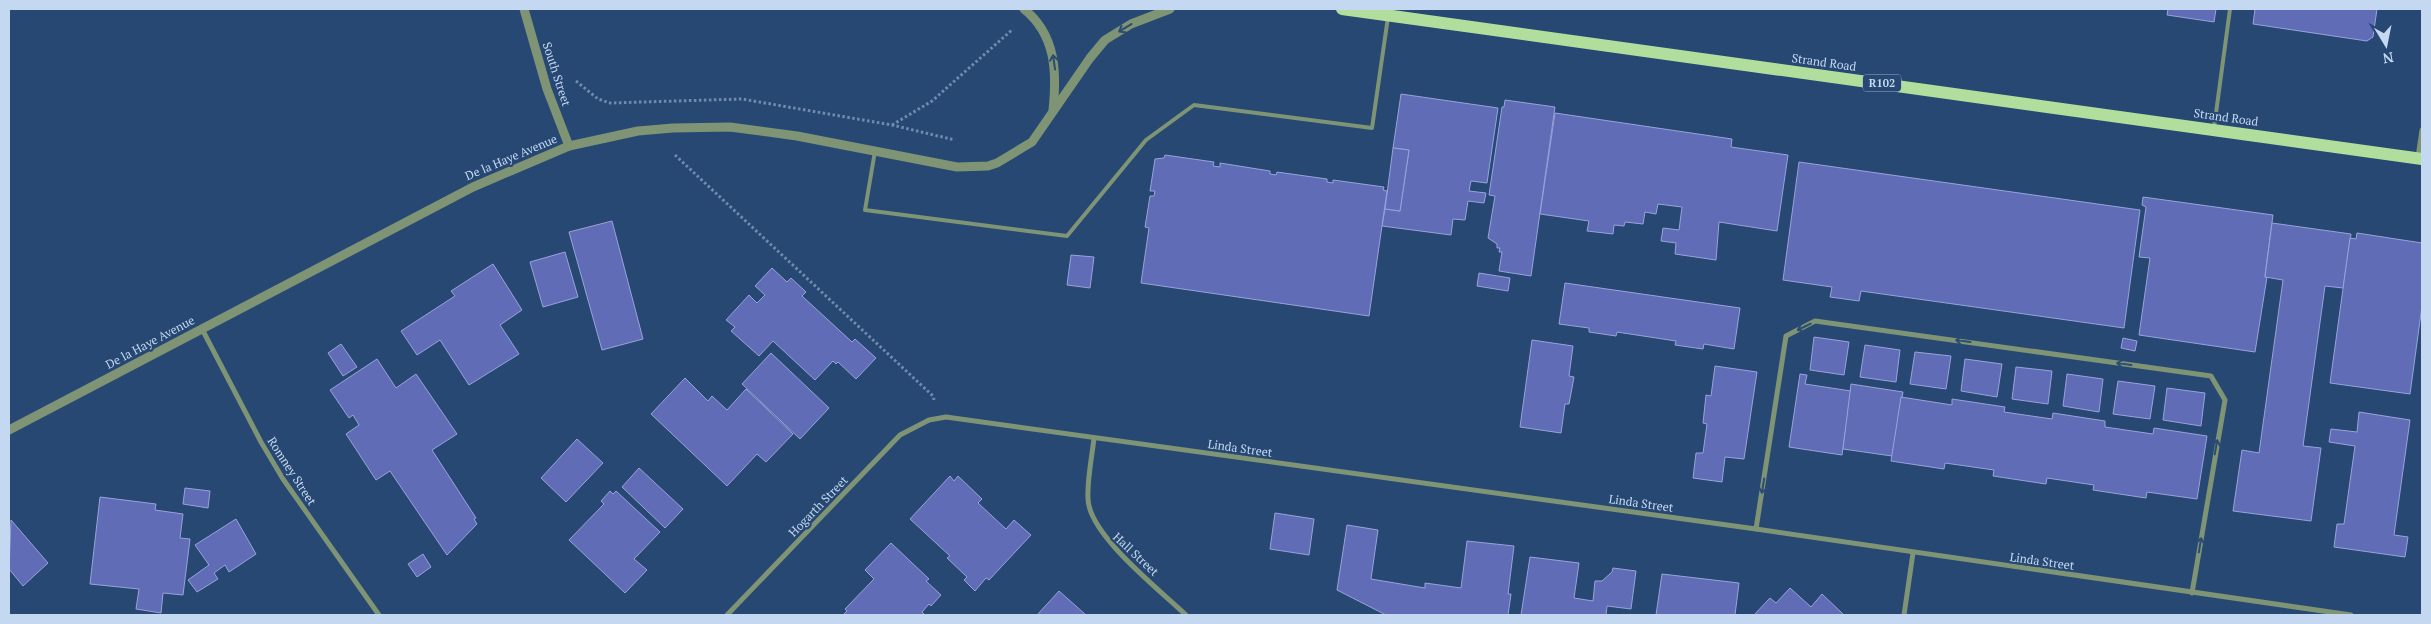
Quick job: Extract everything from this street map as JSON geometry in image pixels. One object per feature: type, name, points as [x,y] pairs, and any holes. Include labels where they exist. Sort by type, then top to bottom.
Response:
[{"type":"main road","name":"Strand Road","points":[[1342,9],[2420,158]]},
{"type":"street","name":"South Street","points":[[524,9],[548,89],[569,146]]},
{"type":"street","name":"De la Haye Avenue","points":[[1024,9],[1033,16],[1045,33],[1054,55],[1056,77],[1053,110]]},
{"type":"street","name":"De la Haye Avenue","points":[[9,430],[473,186],[569,146],[638,131],[706,126],[759,130],[957,168],[988,166],[997,163],[1032,142],[1053,110],[1105,40],[1131,24],[1170,9]]},
{"type":"street","points":[[2420,158],[2422,130]]},
{"type":"street","points":[[1756,529],[1786,336],[1815,322],[2210,376],[2225,400],[2192,593]]},
{"type":"street","name":"Romney Street","points":[[202,329],[261,442],[283,479],[379,615]]},
{"type":"street","name":"Linda Street","points":[[929,420],[946,418],[964,419],[1756,529],[2351,615]]},
{"type":"street","name":"Hogarth Street","points":[[728,615],[900,435],[929,420]]},
{"type":"street","name":"Hall Street","points":[[1094,438],[1088,500],[1093,520],[1104,537],[1186,615]]},
{"type":"street","points":[[1904,615],[1913,553]]},
{"type":"lane","points":[[2214,129],[2230,9]]},
{"type":"lane","points":[[875,151],[866,210],[1067,236],[1146,140],[1194,105],[1372,128],[1389,15]]},
{"type":"path","points":[[892,125],[932,101],[966,73],[996,41],[1015,27]]},
{"type":"path","points":[[675,155],[932,396]]},
{"type":"building","points":[[2168,9],[2216,9],[2214,22],[2167,15]]},
{"type":"building","points":[[2255,9],[2377,9],[2373,37],[2367,41],[2253,24]]},
{"type":"building","points":[[1401,94],[1498,108],[1487,183],[1471,181],[1469,191],[1486,193],[1484,203],[1468,201],[1465,220],[1453,219],[1451,235],[1382,226],[1385,209],[1400,211],[1409,150],[1393,148]]},
{"type":"building","points":[[1505,100],[1555,107],[1531,276],[1499,271],[1502,252],[1499,252],[1500,248],[1497,248],[1497,244],[1488,238],[1495,196],[1489,195],[1502,107],[1504,107]]},
{"type":"building","points":[[1555,113],[1732,139],[1731,147],[1788,155],[1777,231],[1719,222],[1716,260],[1675,254],[1676,243],[1661,241],[1663,228],[1679,230],[1682,207],[1658,204],[1656,214],[1645,212],[1643,224],[1625,222],[1624,226],[1614,225],[1613,234],[1587,231],[1589,221],[1540,214]]},
{"type":"building","points":[[1393,148],[1409,150],[1400,211],[1385,209]]},
{"type":"building","points":[[1165,155],[1214,162],[1213,166],[1220,167],[1220,163],[1270,171],[1270,174],[1276,175],[1277,172],[1327,179],[1327,182],[1333,183],[1333,180],[1384,187],[1383,190],[1387,191],[1369,316],[1141,283],[1149,228],[1145,227],[1150,196],[1154,196],[1155,191],[1150,191],[1155,159],[1164,158]]},
{"type":"building","points":[[1799,162],[2140,210],[2124,328],[1861,291],[1859,301],[1830,297],[1832,287],[1783,280]]},
{"type":"building","points":[[2143,197],[2273,215],[2265,277],[2267,277],[2255,352],[2139,335],[2150,258],[2139,257],[2146,207],[2142,205]]},
{"type":"building","points":[[612,221],[643,339],[602,350],[569,232]]},
{"type":"building","points":[[2272,223],[2351,234],[2343,288],[2325,286],[2303,446],[2321,448],[2311,521],[2233,511],[2242,450],[2259,453],[2283,280],[2265,277]]},
{"type":"building","points":[[2357,233],[2422,243],[2422,306],[2410,394],[2330,383],[2350,238],[2356,239]]},
{"type":"building","points":[[565,252],[578,297],[543,307],[530,262]]},
{"type":"building","points":[[1071,255],[1094,257],[1090,288],[1067,285]]},
{"type":"building","points":[[493,264],[522,310],[500,325],[519,354],[469,385],[440,340],[417,355],[401,331],[455,296],[451,291]]},
{"type":"building","points":[[772,268],[787,282],[791,278],[806,292],[802,296],[852,342],[855,339],[876,358],[856,379],[838,362],[836,364],[833,361],[815,380],[773,341],[759,356],[731,331],[735,327],[726,320],[749,295],[757,303],[765,295],[755,286]]},
{"type":"building","points":[[1479,273],[1510,278],[1508,291],[1477,286]]},
{"type":"building","points":[[1565,283],[1740,308],[1734,349],[1704,344],[1703,349],[1675,345],[1676,341],[1617,332],[1616,336],[1589,332],[1589,328],[1559,324]]},
{"type":"building","points":[[1814,337],[1849,342],[1844,375],[1810,370]]},
{"type":"building","points":[[2123,338],[2137,341],[2135,351],[2121,348]]},
{"type":"building","points":[[1532,340],[1573,346],[1569,376],[1574,377],[1569,404],[1565,404],[1561,433],[1520,427]]},
{"type":"building","points":[[341,344],[357,367],[343,376],[328,353]]},
{"type":"building","points":[[1865,345],[1900,350],[1896,382],[1860,377]]},
{"type":"building","points":[[1915,352],[1951,356],[1946,389],[1910,384]]},
{"type":"building","points":[[771,353],[829,408],[800,439],[742,384]]},
{"type":"building","points":[[377,359],[396,388],[416,374],[457,434],[432,450],[476,518],[474,519],[477,524],[447,555],[390,471],[376,480],[346,434],[359,425],[353,415],[349,418],[330,390]]},
{"type":"building","points":[[1965,359],[2002,364],[1997,397],[1961,391]]},
{"type":"building","points":[[1715,366],[1757,372],[1744,459],[1725,457],[1722,482],[1693,478],[1696,453],[1703,453],[1707,424],[1703,423],[1706,395],[1711,396]]},
{"type":"building","points":[[2016,367],[2052,371],[2048,404],[2012,399]]},
{"type":"building","points":[[1800,374],[1807,375],[1805,384],[1851,391],[1842,455],[1789,447]]},
{"type":"building","points":[[2067,374],[2103,379],[2099,412],[2063,406]]},
{"type":"building","points":[[685,378],[708,401],[712,396],[727,410],[746,389],[793,434],[766,462],[757,454],[727,486],[651,414]]},
{"type":"building","points":[[2118,381],[2155,386],[2150,419],[2113,414]]},
{"type":"building","points":[[1851,384],[1903,392],[1892,456],[1843,449]]},
{"type":"building","points":[[2167,388],[2205,393],[2201,426],[2163,420]]},
{"type":"building","points":[[1901,397],[1952,405],[1952,399],[2005,407],[2004,412],[2052,419],[2053,413],[2105,421],[2105,427],[2153,434],[2154,428],[2207,436],[2197,499],[2147,492],[2146,498],[2093,490],[2094,485],[2047,478],[2046,484],[1993,476],[1994,470],[1945,463],[1944,469],[1891,461]]},
{"type":"building","points":[[2359,412],[2410,420],[2394,535],[2408,537],[2405,557],[2334,547],[2337,524],[2344,524],[2355,446],[2329,442],[2331,429],[2357,432]]},
{"type":"building","points":[[577,439],[603,463],[566,502],[541,478]]},
{"type":"building","points":[[639,468],[683,509],[665,528],[622,487]]},
{"type":"building","points":[[950,476],[954,481],[958,476],[982,499],[978,503],[1006,529],[1014,520],[1031,535],[989,580],[986,578],[975,591],[964,580],[967,577],[947,558],[950,556],[910,519]]},
{"type":"building","points":[[185,488],[210,491],[208,508],[183,504]]},
{"type":"building","points":[[610,491],[613,494],[616,491],[660,532],[634,559],[647,570],[625,593],[569,540],[604,504],[601,501]]},
{"type":"building","points":[[100,497],[156,504],[155,510],[183,514],[180,538],[190,539],[183,595],[163,593],[161,613],[136,609],[139,589],[90,584]]},
{"type":"building","points":[[1275,513],[1314,519],[1309,555],[1270,549]]},
{"type":"building","points":[[236,519],[256,554],[229,572],[225,565],[214,573],[218,579],[197,592],[188,580],[209,565],[195,545]]},
{"type":"building","points":[[11,520],[48,563],[23,586],[9,569]]},
{"type":"building","points":[[1347,525],[1378,530],[1371,579],[1425,588],[1425,583],[1461,588],[1467,541],[1514,546],[1508,594],[1511,594],[1508,615],[1386,615],[1337,590]]},
{"type":"building","points":[[891,543],[929,579],[926,581],[941,595],[931,606],[929,604],[922,612],[925,615],[843,615],[847,611],[845,609],[874,579],[865,570]]},
{"type":"building","points":[[423,554],[431,567],[417,577],[408,564]]},
{"type":"building","points":[[1530,557],[1579,563],[1574,598],[1593,601],[1595,581],[1602,581],[1612,572],[1613,568],[1636,571],[1631,609],[1607,606],[1606,615],[1521,615]]},
{"type":"building","points":[[1662,574],[1739,583],[1735,615],[1656,615]]},
{"type":"building","points":[[1790,588],[1811,607],[1822,594],[1844,615],[1754,615],[1770,598],[1776,603]]},
{"type":"building","points":[[1059,591],[1086,615],[1037,615]]}]
